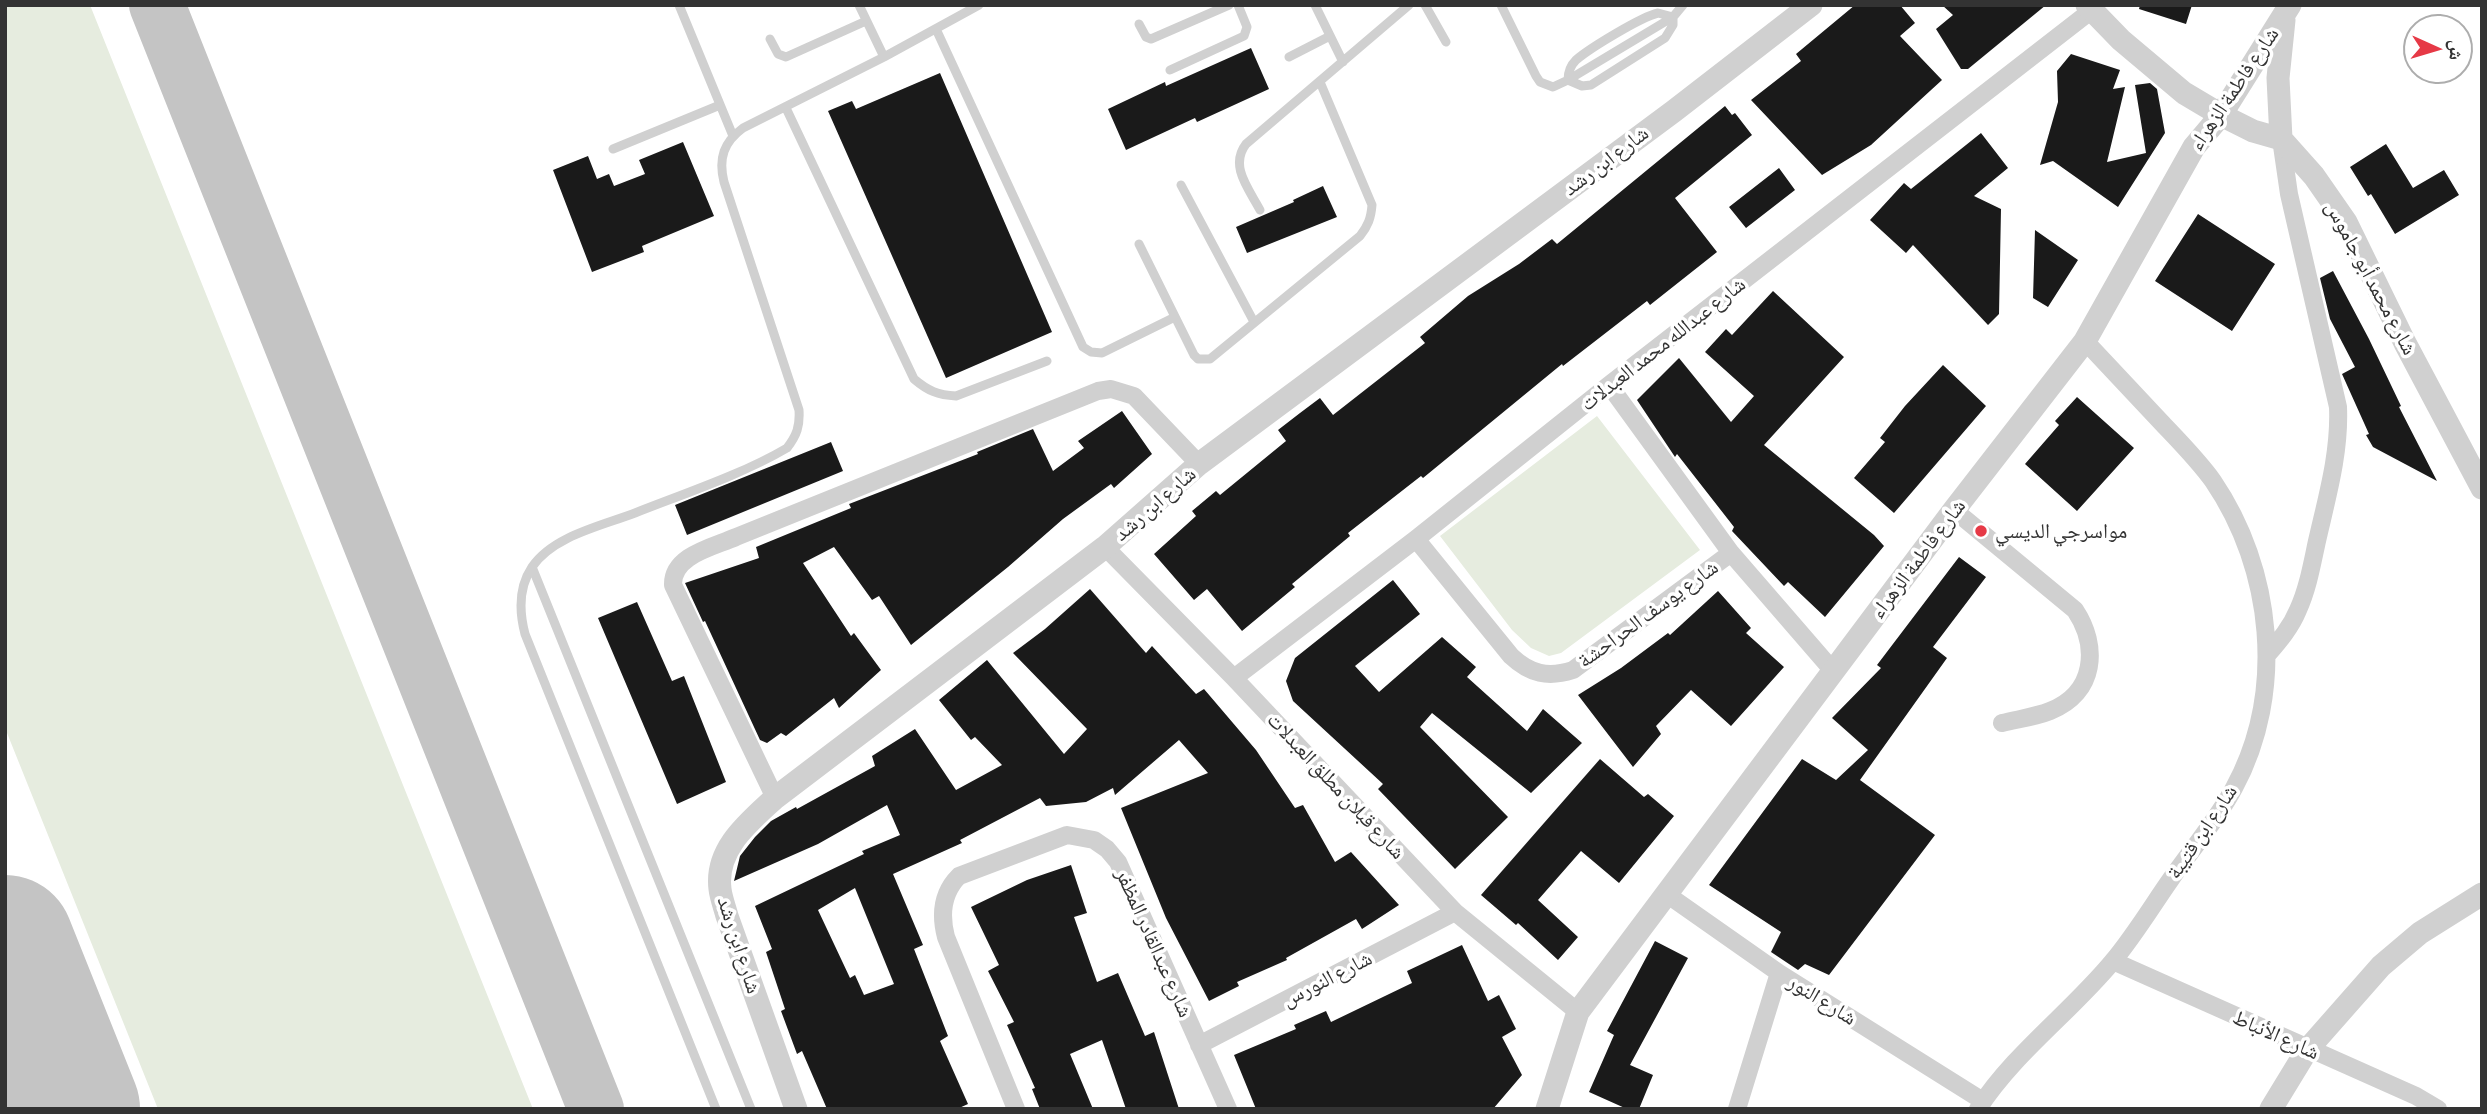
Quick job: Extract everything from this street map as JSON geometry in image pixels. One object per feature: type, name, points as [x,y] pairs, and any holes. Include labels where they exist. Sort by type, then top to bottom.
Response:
[{"type":"street","name":"شارع ابن رشد","points":[[796,1109],[727,916],[720,889],[722,864],[732,839],[775,798],[1105,547],[1199,464],[1674,111],[1811,5]]},
{"type":"street","points":[[2090,8],[2121,40],[2184,93],[2253,131],[2281,139]]},
{"type":"street","name":"شارع عبدالله محمد العبدلات","points":[[1234,678],[1416,539],[2090,8]]},
{"type":"street","points":[[2268,654],[2286,633],[2304,595],[2335,462],[2339,429],[2338,407],[2288,194],[2281,139],[2278,70],[2287,10]]},
{"type":"street","name":"شارع فاطمة الزهراء","points":[[1547,1109],[1578,1012],[1954,510],[2085,341],[2194,147],[2221,115],[2287,10]]},
{"type":"street","name":"شارع محمد أبو جاموس","points":[[2281,139],[2314,176],[2346,222],[2405,343],[2482,488]]},
{"type":"street","name":"شارع ابن قتيبة","points":[[1980,1105],[2032,1044],[2113,961],[2234,788],[2255,733],[2265,689],[2268,654],[2260,588],[2232,512],[2212,480],[2189,452],[2085,341]]},
{"type":"street","points":[[1609,385],[1731,553],[1834,672]]},
{"type":"street","points":[[775,798],[673,585],[673,576],[683,561],[1098,391],[1111,389],[1133,396],[1199,464]]},
{"type":"street","points":[[1954,510],[2075,610],[2085,625],[2090,640],[2088,670],[2074,695],[2050,711],[2002,723]]},
{"type":"street","name":"شارع يوسف الحراحشة","points":[[1416,539],[1511,656],[1524,667],[1545,675],[1559,675],[1573,670],[1731,553]]},
{"type":"street","name":"شارع قبلان مطلق العبدلات","points":[[1105,547],[1234,678],[1455,912],[1578,1012]]},
{"type":"street","name":"شارع عبدالقادر المظفر","points":[[1016,1109],[946,937],[943,911],[949,886],[959,876],[1067,835],[1094,840],[1107,849],[1118,862],[1228,1109]]},
{"type":"street","name":"شارع النور","points":[[1665,893],[1779,974],[1980,1105]]},
{"type":"street","points":[[2271,1109],[2307,1049],[2363,985],[2400,948],[2441,918],[2482,894]]},
{"type":"street","name":"شارع النورس","points":[[1199,1045],[1455,912]]},
{"type":"street","name":"شارع الأنباط","points":[[2113,961],[2416,1096],[2438,1109]]},
{"type":"street","points":[[1737,1109],[1779,974]]},
{"type":"lane","points":[[679,5],[733,136]]},
{"type":"lane","points":[[859,5],[884,57]]},
{"type":"lane","points":[[716,1109],[525,634],[520,617],[524,583],[532,567],[548,551],[568,539],[679,496],[787,448],[800,424],[796,397],[721,170],[725,145],[733,136],[979,5]]},
{"type":"lane","points":[[1139,24],[1144,35],[1151,38],[1229,5]]},
{"type":"lane","points":[[1170,70],[1244,36],[1247,27],[1238,5]]},
{"type":"lane","points":[[1315,5],[1343,62]]},
{"type":"lane","points":[[1260,210],[1239,168],[1241,150],[1409,5]]},
{"type":"lane","points":[[1425,5],[1446,42]]},
{"type":"lane","points":[[1501,5],[1540,82],[1553,87],[1673,17],[1683,5]]},
{"type":"lane","points":[[1568,80],[1568,72],[1577,60],[1644,18],[1658,13],[1673,17]]},
{"type":"lane","points":[[1568,80],[1582,86],[1598,81],[1665,38],[1673,24],[1673,17]]},
{"type":"lane","points":[[770,39],[778,54],[786,57],[866,21]]},
{"type":"lane","points":[[936,29],[1083,347],[1091,352],[1102,353],[1175,317]]},
{"type":"lane","points":[[1289,57],[1330,36]]},
{"type":"lane","points":[[1139,244],[1194,355],[1204,360],[1210,359],[1360,236],[1371,217],[1372,205],[1320,82]]},
{"type":"lane","points":[[613,149],[720,105]]},
{"type":"lane","points":[[786,108],[914,379],[926,390],[940,396],[956,396],[1047,361]]},
{"type":"lane","points":[[1181,185],[1254,322]]},
{"type":"lane","points":[[532,567],[751,1109]]},
{"type":"shaded area","points":[[5,5],[90,5],[533,1109],[158,1109],[5,728]]},
{"type":"shaded area","points":[[1597,416],[1700,550],[1561,653],[1549,656],[1531,648],[1512,630],[1440,536]]},
{"type":"building","points":[[1855,5],[1900,5],[1915,23],[1900,36],[1942,80],[1871,145],[1822,175],[1751,100],[1801,61],[1796,54]]},
{"type":"building","points":[[1942,5],[2046,5],[1968,69],[1961,69],[1936,29],[1953,15]]},
{"type":"building","points":[[2140,5],[2192,5],[2186,24],[2139,9]]},
{"type":"building","points":[[1251,48],[1269,89],[1197,122],[1195,118],[1126,150],[1108,109],[1165,82],[1166,86]]},
{"type":"building","points":[[2071,54],[2120,70],[2113,89],[2125,87],[2107,162],[2146,153],[2135,85],[2150,83],[2157,89],[2165,133],[2118,207],[2053,161],[2040,165],[2058,102],[2057,71]]},
{"type":"building","points":[[940,73],[1052,332],[946,378],[828,111],[852,101],[856,109]]},
{"type":"building","points":[[1725,106],[1732,115],[1735,113],[1752,135],[1675,198],[1717,252],[1650,305],[1647,301],[1563,366],[1562,364],[1423,478],[1421,476],[1348,533],[1350,536],[1292,584],[1295,587],[1242,631],[1207,589],[1194,600],[1154,554],[1196,516],[1192,511],[1216,491],[1220,495],[1286,441],[1278,430],[1320,398],[1333,415],[1425,343],[1420,337],[1468,296],[1519,264],[1552,239],[1557,244]]},
{"type":"building","points":[[1981,133],[2008,168],[1974,196],[2001,209],[1999,314],[1988,325],[1913,245],[1906,253],[1870,220],[1904,183],[1911,189]]},
{"type":"building","points":[[683,142],[714,216],[642,246],[644,252],[592,272],[553,170],[588,156],[597,179],[609,174],[614,186],[645,174],[639,160]]},
{"type":"building","points":[[2386,144],[2413,188],[2444,170],[2459,195],[2395,234],[2371,194],[2368,196],[2350,167]]},
{"type":"building","points":[[1779,168],[1795,190],[1746,228],[1729,207]]},
{"type":"building","points":[[1323,186],[1337,217],[1247,253],[1236,227],[1294,202],[1293,200]]},
{"type":"building","points":[[2198,214],[2275,264],[2232,331],[2155,281]]},
{"type":"building","points":[[2035,230],[2078,260],[2048,307],[2033,298]]},
{"type":"building","points":[[2333,271],[2437,481],[2373,447],[2366,435],[2369,434],[2342,374],[2355,367],[2330,319],[2320,278]]},
{"type":"building","points":[[1773,291],[1844,357],[1764,445],[1884,546],[1825,617],[1788,582],[1784,586],[1732,531],[1734,527],[1677,454],[1675,457],[1637,400],[1679,358],[1731,422],[1754,396],[1705,352],[1726,329],[1732,335]]},
{"type":"building","points":[[1943,365],[1986,406],[1894,513],[1854,478],[1885,442],[1880,438],[1905,406]]},
{"type":"building","points":[[2077,397],[2134,448],[2077,511],[2025,464],[2059,425],[2055,421]]},
{"type":"building","points":[[1122,411],[1152,454],[1114,488],[1111,484],[1063,519],[911,645],[879,596],[872,600],[834,547],[803,563],[851,636],[854,633],[881,670],[839,708],[834,698],[786,736],[781,733],[767,743],[760,740],[685,583],[759,558],[756,547],[851,508],[849,504],[978,454],[977,452],[1033,429],[1053,471],[1084,448],[1078,441]]},
{"type":"building","points":[[831,442],[843,471],[687,535],[675,505]]},
{"type":"building","points":[[1959,557],[1986,577],[1933,647],[1947,658],[1860,780],[1935,835],[1829,975],[1805,964],[1798,970],[1771,952],[1781,932],[1709,885],[1802,759],[1836,780],[1868,750],[1832,718],[1881,668],[1877,665]]},
{"type":"building","points":[[1393,580],[1420,614],[1355,666],[1379,692],[1442,637],[1476,667],[1467,677],[1527,731],[1543,709],[1582,743],[1531,793],[1432,713],[1420,727],[1508,817],[1455,869],[1378,789],[1383,784],[1293,701],[1286,681],[1295,658]]},
{"type":"building","points":[[1090,589],[1146,653],[1152,646],[1196,694],[1204,689],[1256,750],[1295,808],[1303,805],[1335,862],[1351,852],[1399,905],[1362,929],[1356,919],[1286,958],[1287,960],[1237,982],[1239,986],[1209,1001],[1166,918],[1121,808],[1208,773],[1179,740],[1115,795],[1113,788],[1086,802],[1046,806],[1040,798],[960,840],[962,843],[893,874],[923,945],[914,949],[948,1036],[940,1041],[968,1104],[957,1109],[827,1109],[802,1051],[797,1054],[781,1011],[785,1009],[766,952],[772,949],[755,906],[864,854],[862,851],[900,835],[887,805],[818,844],[734,881],[740,856],[771,821],[875,766],[872,756],[915,729],[956,790],[1002,765],[975,737],[971,740],[939,700],[987,660],[1064,754],[1087,729],[1013,653]],"holes":[[[855,888],[894,984],[864,995],[855,975],[850,978],[818,910]]]},
{"type":"building","points":[[1718,591],[1751,628],[1746,633],[1784,667],[1731,726],[1691,690],[1656,726],[1661,734],[1633,767],[1578,695],[1621,668],[1668,633],[1670,635]]},
{"type":"building","points":[[637,602],[672,681],[684,676],[726,782],[677,804],[598,618]]},
{"type":"building","points":[[1600,759],[1644,797],[1648,794],[1674,816],[1619,883],[1581,851],[1538,900],[1578,937],[1558,960],[1518,923],[1516,925],[1481,895]]},
{"type":"building","points":[[1071,865],[1087,913],[1074,917],[1097,982],[1118,973],[1145,1036],[1154,1032],[1179,1109],[1126,1109],[1102,1040],[1070,1054],[1093,1109],[1040,1109],[1032,1089],[1035,1088],[1007,1025],[1014,1022],[988,971],[999,965],[971,907],[1027,880]]},
{"type":"building","points":[[1655,941],[1688,958],[1630,1065],[1653,1075],[1639,1109],[1627,1109],[1589,1092],[1614,1035],[1607,1031]]},
{"type":"building","points":[[1462,945],[1488,1001],[1499,995],[1516,1029],[1502,1037],[1522,1075],[1493,1109],[1256,1109],[1234,1055],[1296,1029],[1294,1025],[1326,1011],[1331,1022],[1412,983],[1407,971]]},
{"type":"taxiway","points":[[157,5],[596,1109]]},
{"type":"runway","points":[[5,944],[71,1109]]},
{"type":"place","name":"مواسرجي الديسي","points":[[1981,531]]}]
